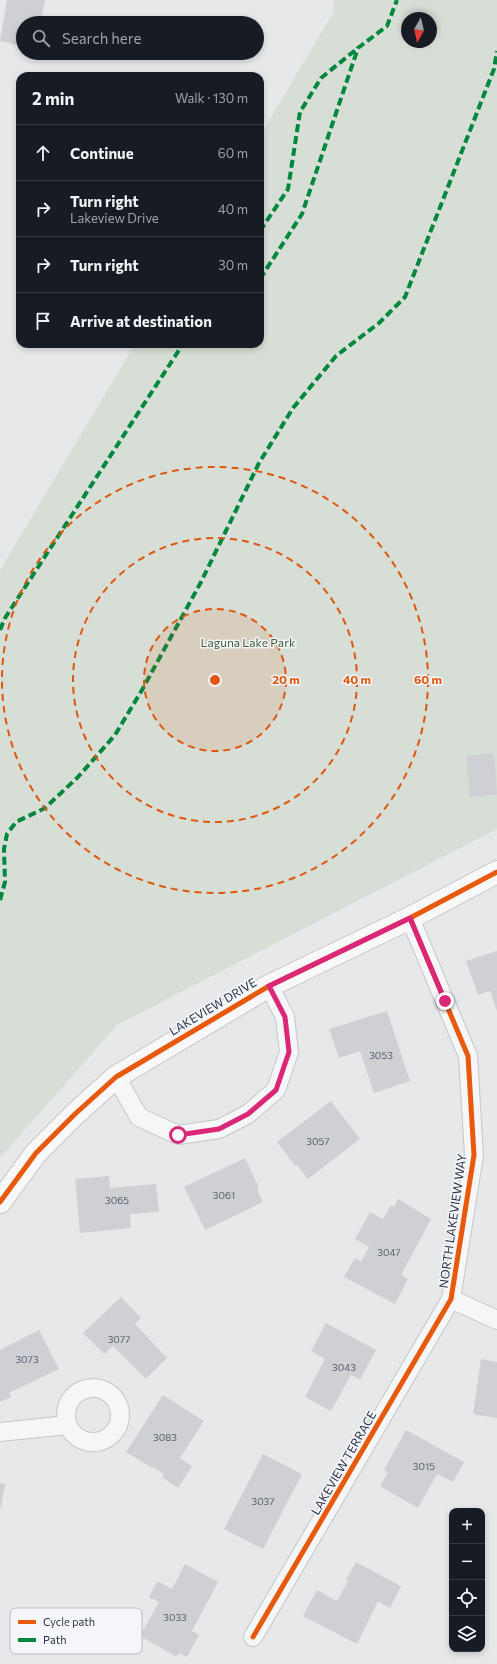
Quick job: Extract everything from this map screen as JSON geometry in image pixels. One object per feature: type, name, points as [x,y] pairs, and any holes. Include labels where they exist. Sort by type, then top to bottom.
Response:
[{"type":"street","name":"LAKEVIEW DRIVE","points":[[0,1202],[36,1153],[75,1114],[116,1077],[269,986],[410,918],[497,872]]},
{"type":"street","name":"NORTH LAKEVIEW WAY","points":[[410,918],[468,1056],[474,1155],[451,1299],[497,1320]]},
{"type":"street","points":[[116,1077],[139,1117],[178,1135],[219,1129],[248,1114],[276,1090],[289,1052],[285,1017],[269,986]]},
{"type":"street","name":"LAKEVIEW TERRACE","points":[[253,1637],[451,1299]]},
{"type":"street","points":[[0,1432],[68,1425]]},
{"type":"green space","name":"Laguna Lake Park","points":[[334,0],[497,0],[497,829],[117,1025],[0,1158],[0,570],[133,348],[264,348],[264,129],[333,13]]},
{"type":"building","points":[[7,0],[45,0],[42,16],[16,16],[16,44],[0,41]]},
{"type":"building","points":[[494,753],[497,794],[470,797],[466,756]]},
{"type":"building","points":[[497,951],[497,1011],[490,991],[478,995],[466,961]]},
{"type":"building","points":[[387,1011],[410,1081],[374,1093],[360,1051],[339,1058],[329,1029]]},
{"type":"building","points":[[331,1101],[360,1139],[308,1179],[297,1165],[295,1166],[277,1142]]},
{"type":"building","points":[[245,1158],[259,1188],[257,1189],[263,1202],[205,1230],[184,1187]]},
{"type":"building","points":[[109,1176],[110,1188],[156,1184],[159,1212],[130,1214],[131,1228],[80,1233],[75,1179]]},
{"type":"building","points":[[398,1199],[431,1219],[401,1275],[408,1279],[395,1304],[344,1277],[355,1258],[361,1262],[369,1247],[355,1239],[370,1212],[383,1219],[391,1205],[394,1207]]},
{"type":"building","points":[[121,1297],[141,1318],[135,1324],[167,1358],[146,1379],[113,1346],[104,1354],[83,1333]]},
{"type":"building","points":[[326,1323],[376,1350],[360,1380],[351,1375],[331,1411],[305,1397],[325,1359],[311,1351]]},
{"type":"building","points":[[39,1330],[59,1369],[9,1393],[11,1397],[0,1402],[0,1350]]},
{"type":"building","points":[[481,1359],[497,1362],[497,1418],[473,1414]]},
{"type":"building","points":[[163,1395],[204,1421],[180,1458],[192,1466],[178,1488],[162,1477],[164,1474],[126,1452]]},
{"type":"building","points":[[406,1430],[464,1462],[453,1482],[437,1474],[418,1508],[380,1486],[388,1472],[384,1470]]},
{"type":"building","points":[[263,1454],[302,1474],[263,1549],[224,1529]]},
{"type":"building","points":[[0,1483],[5,1484],[1,1507],[0,1507]]},
{"type":"building","points":[[356,1562],[401,1586],[390,1608],[378,1601],[357,1644],[303,1616],[317,1590],[337,1601]]},
{"type":"building","points":[[185,1564],[218,1582],[192,1631],[199,1635],[187,1657],[179,1653],[177,1657],[142,1637],[142,1632],[159,1602],[149,1597],[157,1581],[172,1589]]},
{"type":"marked path","points":[[264,273],[302,214],[358,48],[387,26],[397,0]]},
{"type":"marked path","points":[[264,225],[288,189],[300,112],[321,78],[358,48]]},
{"type":"marked path","points":[[0,900],[5,882],[4,849],[7,834],[16,822],[45,808],[78,777],[115,735],[142,690],[201,582],[259,463],[293,408],[336,356],[379,323],[405,297],[494,69],[497,51]]},
{"type":"marked path","points":[[0,630],[5,618],[180,348]]},
{"type":"cycle path","points":[[0,1202],[36,1153],[75,1114],[116,1077],[269,986],[410,918],[497,872]]},
{"type":"cycle path","points":[[253,1637],[451,1299],[474,1155],[468,1056],[410,918]]},
{"type":"route","points":[[178,1135],[219,1129],[248,1114],[276,1090],[289,1052],[285,1017],[269,986],[410,918],[445,1001]]}]
